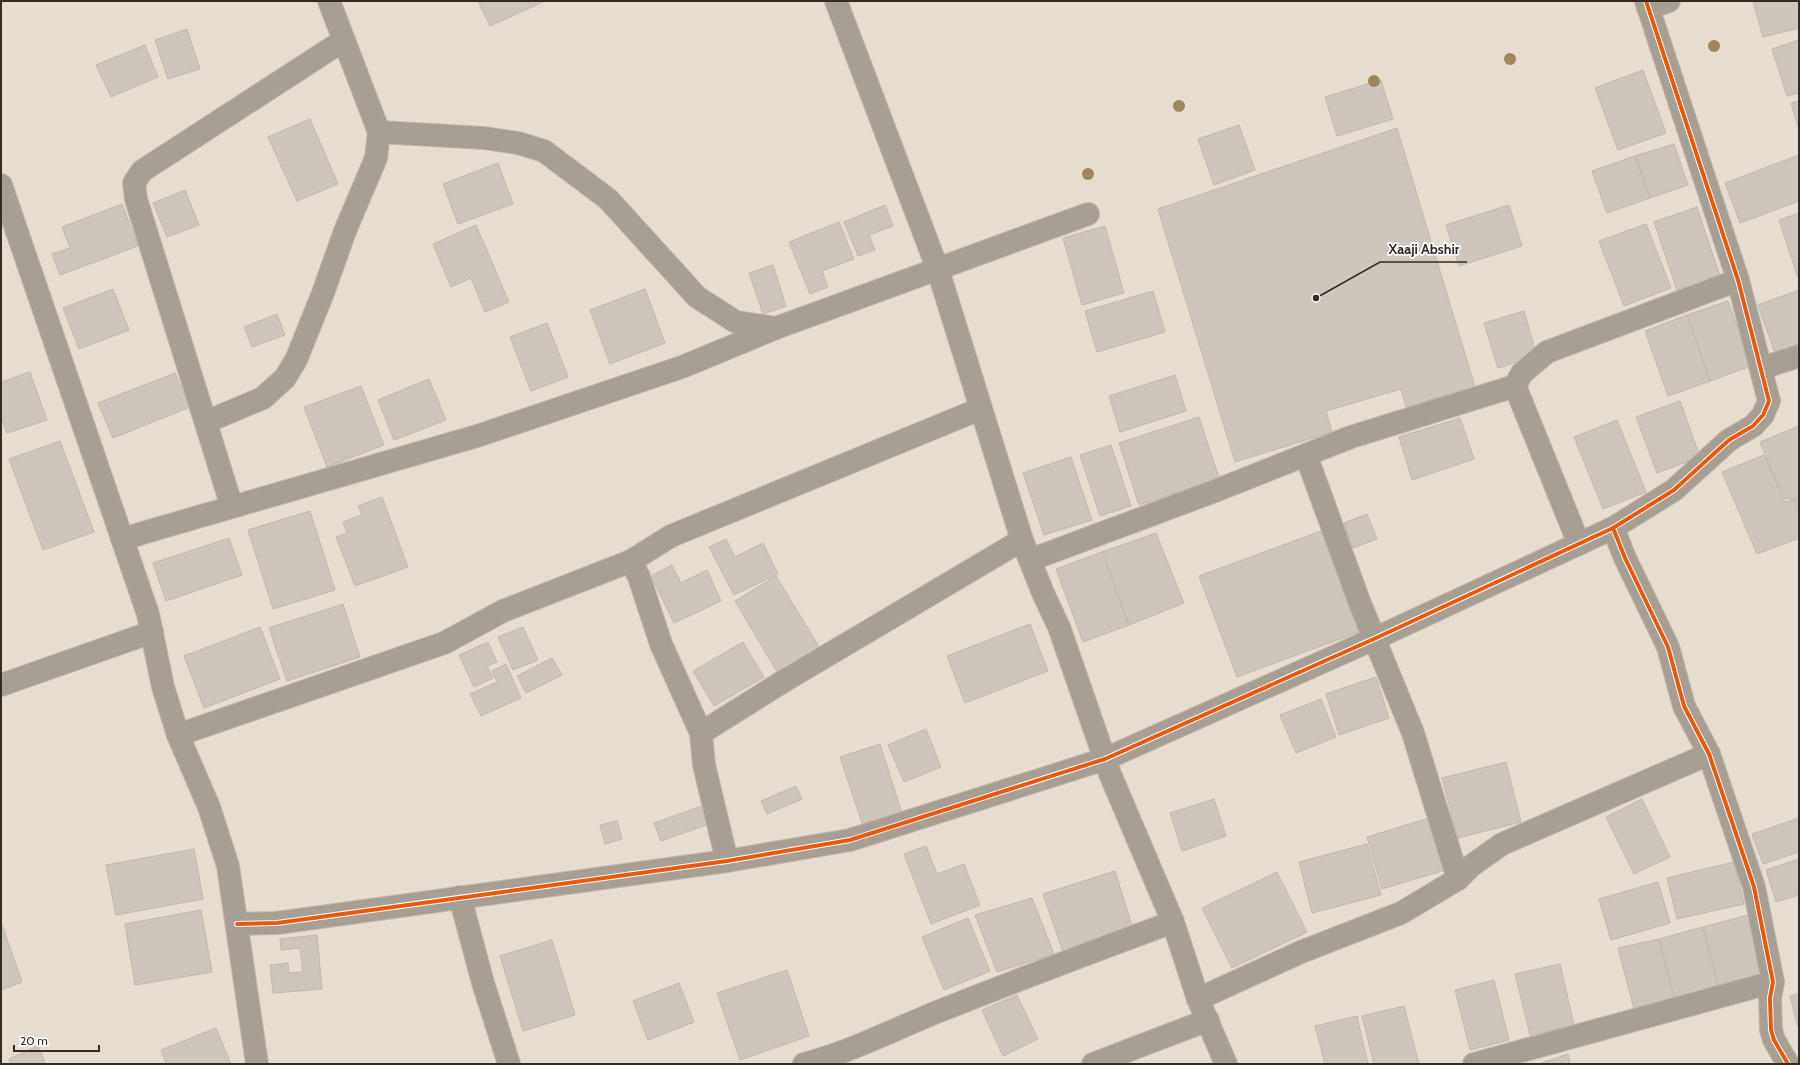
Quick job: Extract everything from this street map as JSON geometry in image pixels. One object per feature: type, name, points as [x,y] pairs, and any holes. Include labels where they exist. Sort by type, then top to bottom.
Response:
[{"type":"street","points":[[206,422],[263,398],[285,378],[296,360],[345,231],[376,158],[379,132],[329,1]]},
{"type":"street","points":[[836,1],[938,270],[1022,540],[1059,626],[1105,759],[1172,922],[1198,998],[1226,1064]]},
{"type":"street","points":[[237,924],[277,922],[727,861],[850,840],[1105,759],[1376,638],[1613,528],[1674,490],[1729,440],[1753,426],[1764,415],[1769,401],[1762,368],[1738,280],[1705,185],[1647,4],[1669,1]]},
{"type":"street","points":[[232,507],[136,199],[134,183],[142,171],[344,40]]},
{"type":"street","points":[[379,132],[484,138],[518,143],[544,151],[608,199],[697,296],[736,322],[776,328]]},
{"type":"street","points":[[1,185],[5,212],[148,614],[163,687],[178,735],[209,807],[228,866],[257,1064]]},
{"type":"street","points":[[122,539],[478,436],[682,367],[776,328],[1088,214]]},
{"type":"street","points":[[1030,560],[1351,437],[1515,386],[1522,374],[1547,352],[1738,280]]},
{"type":"street","points":[[1762,368],[1799,356]]},
{"type":"street","points":[[1515,386],[1579,544]]},
{"type":"street","points":[[178,735],[444,643],[503,611],[631,561],[671,536],[980,409]]},
{"type":"street","points":[[1306,455],[1360,601],[1413,733],[1458,879]]},
{"type":"street","points":[[1613,528],[1625,558],[1668,647],[1684,706],[1709,754],[1754,887],[1773,982],[1770,998],[1771,1030],[1774,1040],[1788,1064]]},
{"type":"street","points":[[701,733],[1022,540]]},
{"type":"street","points":[[631,561],[639,577],[661,644],[701,733],[704,765],[727,861]]},
{"type":"street","points":[[1,685],[152,632]]},
{"type":"street","points":[[1198,998],[1301,952],[1401,913],[1458,879],[1471,866],[1502,844],[1709,754]]},
{"type":"street","points":[[460,896],[483,983],[510,1064]]},
{"type":"street","points":[[804,1064],[833,1057],[912,1022],[1021,978],[1172,922]]},
{"type":"street","points":[[1474,1064],[1773,982]]},
{"type":"street","points":[[1093,1064],[1208,1020]]},
{"type":"building","points":[[478,1],[545,1],[490,26]]},
{"type":"building","points":[[1753,1],[1799,1],[1799,28],[1763,37]]},
{"type":"building","points":[[187,29],[200,69],[168,79],[155,40]]},
{"type":"building","points":[[1799,40],[1799,93],[1787,96],[1772,49]]},
{"type":"building","points":[[145,45],[158,77],[111,97],[96,65]]},
{"type":"building","points":[[1643,70],[1666,133],[1618,150],[1595,88]]},
{"type":"building","points":[[1381,80],[1393,119],[1337,136],[1325,97]]},
{"type":"building","points":[[1799,101],[1799,129],[1791,103]]},
{"type":"building","points":[[310,119],[338,184],[297,201],[268,137]]},
{"type":"building","points":[[1239,125],[1255,170],[1214,185],[1198,139]]},
{"type":"building","points":[[1397,128],[1475,387],[1406,407],[1401,389],[1326,411],[1332,432],[1235,462],[1158,209]]},
{"type":"building","points":[[1674,144],[1688,185],[1650,198],[1635,156]]},
{"type":"building","points":[[1799,155],[1799,201],[1740,223],[1725,183]]},
{"type":"building","points":[[1635,156],[1650,198],[1607,213],[1592,171]]},
{"type":"building","points":[[498,163],[513,204],[458,224],[443,184]]},
{"type":"building","points":[[185,190],[199,225],[167,237],[153,203]]},
{"type":"building","points":[[122,204],[138,246],[60,275],[52,254],[70,248],[62,227]]},
{"type":"building","points":[[885,205],[893,226],[869,235],[875,250],[858,256],[844,222]]},
{"type":"building","points":[[1509,205],[1522,246],[1459,266],[1446,225]]},
{"type":"building","points":[[1697,207],[1720,276],[1677,290],[1654,222]]},
{"type":"building","points":[[1799,213],[1799,277],[1798,278],[1779,220]]},
{"type":"building","points":[[839,222],[854,259],[822,271],[828,287],[810,294],[789,242]]},
{"type":"building","points":[[1646,224],[1671,288],[1624,306],[1599,241]]},
{"type":"building","points":[[476,225],[509,302],[485,312],[471,278],[451,287],[433,244]]},
{"type":"building","points":[[1105,226],[1124,293],[1082,305],[1063,238]]},
{"type":"building","points":[[773,265],[786,306],[763,314],[749,273]]},
{"type":"building","points":[[113,289],[129,330],[79,349],[63,308]]},
{"type":"building","points":[[645,289],[665,343],[610,364],[590,310]]},
{"type":"building","points":[[1799,290],[1799,344],[1775,353],[1758,305]]},
{"type":"building","points":[[1153,291],[1165,332],[1097,352],[1085,311]]},
{"type":"building","points":[[1728,301],[1751,366],[1710,381],[1687,315]]},
{"type":"building","points":[[1524,311],[1537,356],[1498,368],[1484,323]]},
{"type":"building","points":[[277,314],[285,335],[252,347],[244,327]]},
{"type":"building","points":[[1687,315],[1710,381],[1668,396],[1645,331]]},
{"type":"building","points":[[547,323],[568,377],[531,391],[510,337]]},
{"type":"building","points":[[30,372],[47,420],[7,433],[1,417],[1,382]]},
{"type":"building","points":[[175,373],[190,407],[113,438],[98,403]]},
{"type":"building","points":[[1175,375],[1186,411],[1120,432],[1109,396]]},
{"type":"building","points":[[429,379],[446,420],[394,440],[378,400]]},
{"type":"building","points":[[361,386],[384,445],[327,467],[304,407]]},
{"type":"building","points":[[1680,401],[1700,457],[1657,473],[1636,417]]},
{"type":"building","points":[[1199,417],[1219,478],[1139,505],[1119,443]]},
{"type":"building","points":[[1460,418],[1474,459],[1412,480],[1399,437]]},
{"type":"building","points":[[1617,420],[1646,492],[1603,509],[1574,437]]},
{"type":"building","points":[[1799,426],[1799,498],[1795,500],[1783,498],[1760,442]]},
{"type":"building","points":[[60,441],[94,532],[43,550],[9,459]]},
{"type":"building","points":[[1111,445],[1131,506],[1100,516],[1080,455]]},
{"type":"building","points":[[1764,455],[1785,502],[1795,500],[1799,511],[1799,538],[1757,554],[1722,472]]},
{"type":"building","points":[[1071,457],[1092,520],[1044,535],[1023,473]]},
{"type":"building","points":[[382,497],[408,567],[355,586],[336,537],[347,533],[343,522],[362,515],[358,506]]},
{"type":"building","points":[[1799,498],[1799,511],[1795,500]]},
{"type":"building","points":[[310,511],[335,590],[273,609],[248,530]]},
{"type":"building","points":[[1367,514],[1377,539],[1353,548],[1344,523]]},
{"type":"building","points":[[1321,531],[1359,632],[1237,677],[1199,576]]},
{"type":"building","points":[[1156,533],[1184,603],[1129,625],[1102,552]]},
{"type":"building","points":[[229,538],[242,575],[166,601],[153,563]]},
{"type":"building","points":[[726,539],[735,557],[763,543],[778,574],[734,595],[709,547]]},
{"type":"building","points":[[1102,552],[1129,625],[1083,642],[1056,569]]},
{"type":"building","points":[[672,565],[681,583],[707,570],[721,601],[674,623],[651,576]]},
{"type":"building","points":[[776,576],[821,650],[779,675],[735,601]]},
{"type":"building","points":[[343,604],[360,657],[287,681],[269,628]]},
{"type":"building","points":[[1030,624],[1048,671],[965,703],[947,656]]},
{"type":"building","points":[[260,627],[280,679],[204,708],[184,656]]},
{"type":"building","points":[[523,627],[538,660],[513,670],[498,637]]},
{"type":"building","points":[[488,642],[497,662],[487,666],[493,678],[474,687],[459,655]]},
{"type":"building","points":[[743,642],[764,677],[714,706],[693,671]]},
{"type":"building","points":[[552,658],[562,675],[526,693],[517,676]]},
{"type":"building","points":[[506,664],[521,698],[481,716],[470,694],[497,682],[492,671]]},
{"type":"building","points":[[1376,677],[1389,718],[1339,735],[1326,694]]},
{"type":"building","points":[[1321,699],[1336,737],[1296,753],[1280,715]]},
{"type":"building","points":[[926,729],[941,767],[904,782],[888,745]]},
{"type":"building","points":[[880,744],[903,816],[864,829],[840,757]]},
{"type":"building","points":[[1506,762],[1521,822],[1458,838],[1442,778]]},
{"type":"building","points":[[796,786],[802,799],[767,814],[761,801]]},
{"type":"building","points":[[1214,799],[1226,836],[1182,851],[1170,813]]},
{"type":"building","points":[[1642,799],[1670,857],[1634,874],[1606,817]]},
{"type":"building","points":[[702,806],[709,824],[661,841],[654,823]]},
{"type":"building","points":[[1429,818],[1445,870],[1382,889],[1367,837]]},
{"type":"building","points":[[1799,818],[1799,852],[1763,864],[1752,834]]},
{"type":"building","points":[[617,821],[622,839],[605,844],[600,825]]},
{"type":"building","points":[[1367,844],[1381,895],[1312,913],[1299,862]]},
{"type":"building","points":[[926,846],[937,874],[964,864],[980,905],[931,924],[904,854]]},
{"type":"building","points":[[194,849],[203,899],[116,915],[106,865]]},
{"type":"building","points":[[1799,859],[1799,895],[1776,902],[1766,870]]},
{"type":"building","points":[[1734,862],[1744,904],[1677,919],[1667,878]]},
{"type":"building","points":[[1115,871],[1133,929],[1063,952],[1043,894]]},
{"type":"building","points":[[1277,872],[1307,932],[1232,968],[1202,908]]},
{"type":"building","points":[[1658,882],[1670,923],[1611,940],[1599,899]]},
{"type":"building","points":[[1032,898],[1054,954],[997,972],[975,915]]},
{"type":"building","points":[[201,910],[212,972],[135,985],[125,924]]},
{"type":"building","points":[[1748,915],[1763,980],[1719,990],[1703,927]]},
{"type":"building","points":[[968,918],[990,971],[944,990],[922,937]]},
{"type":"building","points":[[1,922],[22,982],[1,990]]},
{"type":"building","points":[[1703,927],[1719,990],[1675,1001],[1659,939]]},
{"type":"building","points":[[317,935],[322,989],[273,993],[270,965],[288,963],[289,973],[303,972],[300,948],[281,950],[280,939]]},
{"type":"building","points":[[1659,939],[1675,1001],[1635,1013],[1618,948]]},
{"type":"building","points":[[552,940],[575,1015],[523,1031],[500,956]]},
{"type":"building","points":[[1560,964],[1574,1025],[1530,1035],[1515,974]]},
{"type":"building","points":[[787,970],[809,1036],[740,1060],[717,993]]},
{"type":"building","points":[[1494,980],[1509,1040],[1470,1050],[1455,990]]},
{"type":"building","points":[[679,983],[694,1022],[648,1040],[633,1001]]},
{"type":"building","points":[[1799,994],[1799,1031],[1790,996]]},
{"type":"building","points":[[1017,995],[1038,1039],[1003,1056],[982,1010]]},
{"type":"building","points":[[1404,1006],[1419,1064],[1374,1064],[1362,1016]]},
{"type":"building","points":[[1357,1016],[1368,1064],[1325,1064],[1315,1026]]},
{"type":"building","points":[[216,1028],[231,1064],[166,1064],[161,1050]]},
{"type":"building","points":[[38,1046],[45,1062],[42,1064],[11,1064],[9,1059]]},
{"type":"building","points":[[1568,1054],[1570,1064],[1539,1064]]},
{"type":"cycle path","points":[[1646,1],[1738,280],[1769,401],[1763,415],[1753,426],[1729,440],[1674,490],[1613,528],[1625,558],[1668,647],[1684,706],[1709,754],[1754,887],[1773,982],[1770,998],[1771,1030],[1774,1040],[1788,1064]]},
{"type":"cycle path","points":[[237,924],[277,923],[727,861],[850,840],[1105,759],[1376,638],[1613,528]]},
{"type":"place","name":"Xaaji Abshir","points":[[1316,298]]}]
